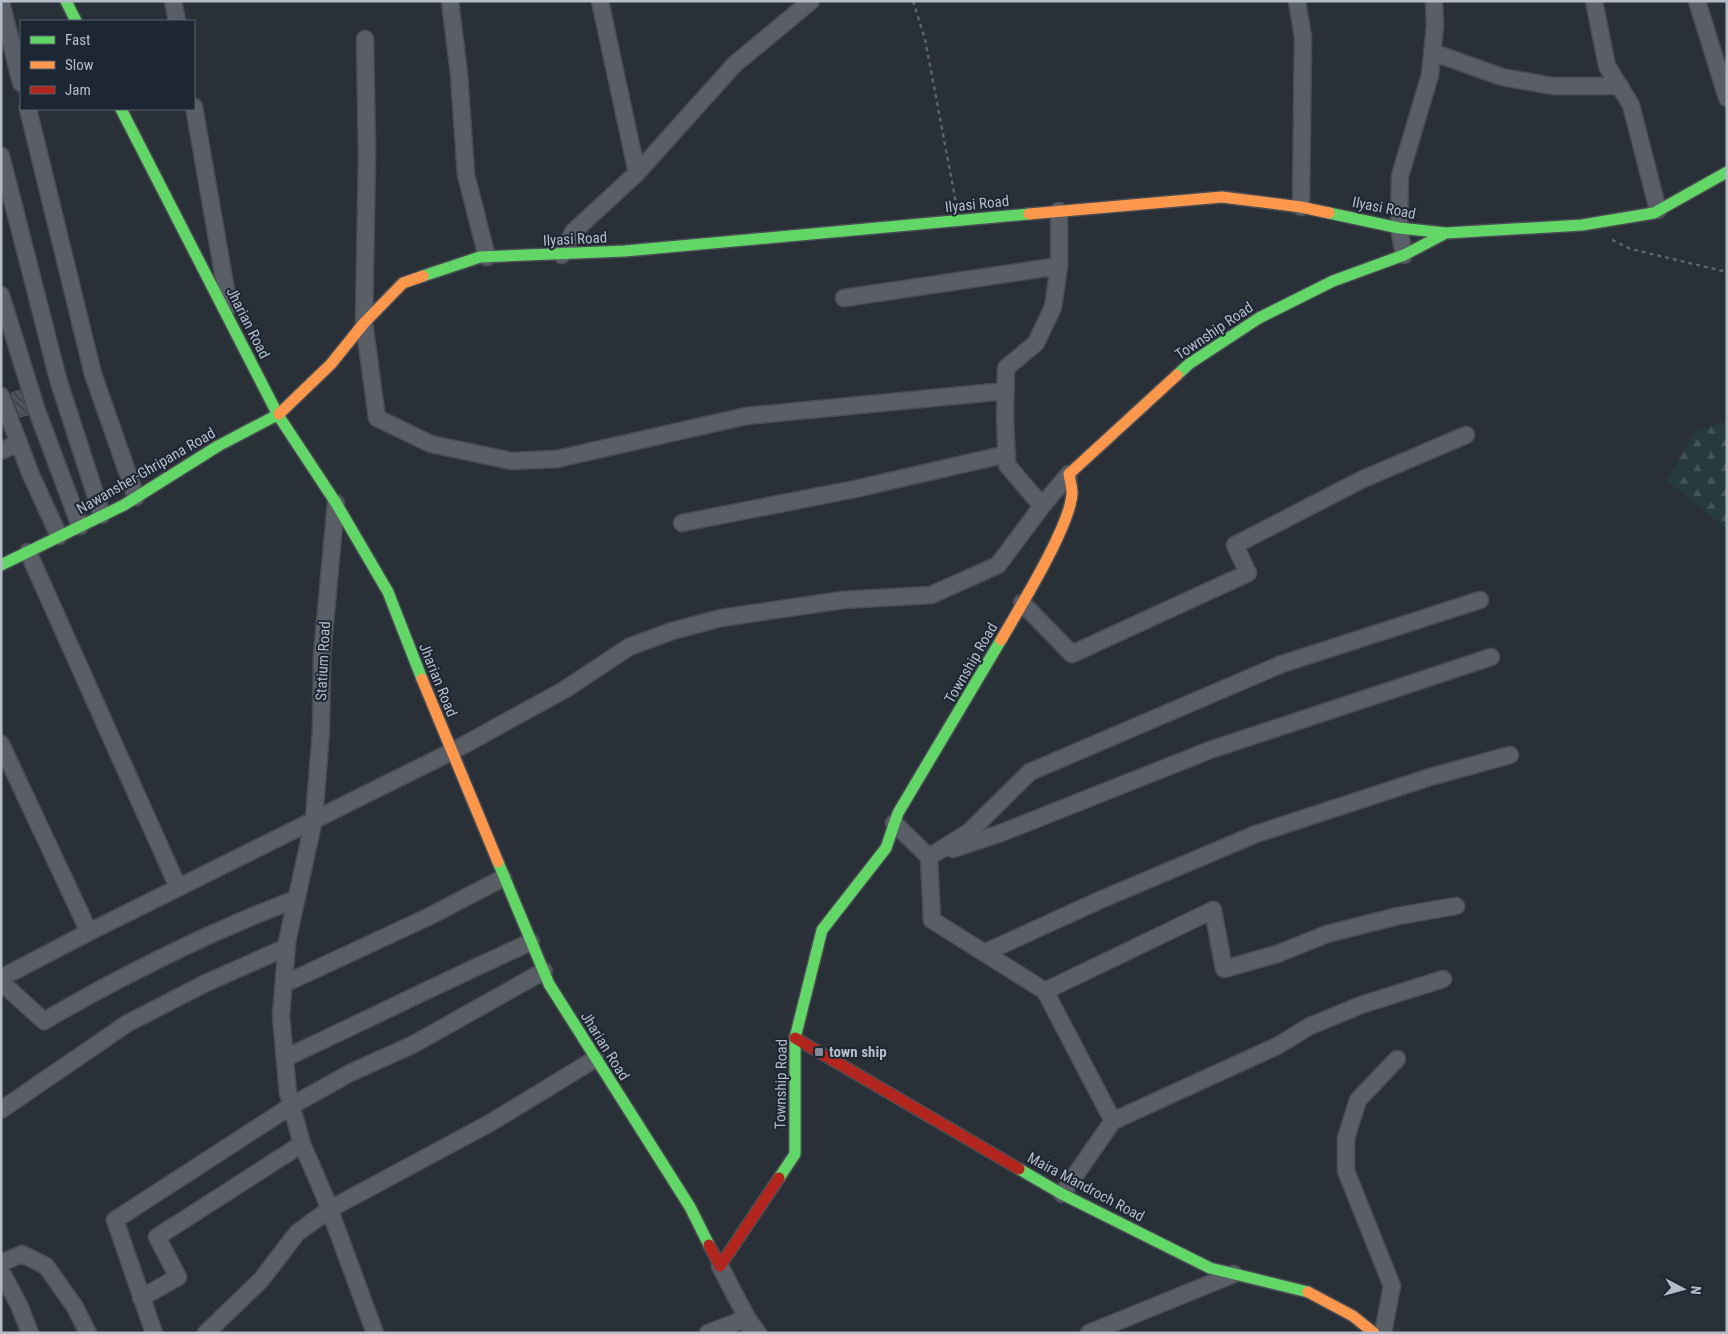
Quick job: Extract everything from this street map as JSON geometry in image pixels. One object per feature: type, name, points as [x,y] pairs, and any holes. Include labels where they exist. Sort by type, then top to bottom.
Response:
[{"type":"street","points":[[66,1],[76,20]]},
{"type":"street","points":[[173,1],[177,20]]},
{"type":"street","points":[[450,1],[459,74],[466,175],[487,257]]},
{"type":"street","points":[[600,1],[637,173]]},
{"type":"street","points":[[562,255],[573,232],[637,173],[735,64],[811,1]]},
{"type":"street","points":[[1297,1],[1303,37],[1301,207]]},
{"type":"street","points":[[1404,255],[1399,228],[1400,176],[1430,74],[1435,26],[1434,1]]},
{"type":"street","points":[[1594,1],[1607,66],[1631,105],[1658,210]]},
{"type":"street","points":[[1697,1],[1727,98]]},
{"type":"street","points":[[1,2],[20,79]]},
{"type":"street","points":[[366,39],[367,155],[364,323],[376,418],[431,444],[511,461],[557,459],[746,416],[1005,391]]},
{"type":"street","points":[[1432,52],[1502,76],[1552,86],[1620,86]]},
{"type":"street","points":[[28,110],[93,374],[136,498]]},
{"type":"street","name":"Jharian Road","points":[[122,110],[278,415],[336,503],[388,592],[451,752],[549,984],[690,1207],[720,1266]]},
{"type":"street","points":[[195,110],[232,324]]},
{"type":"street","points":[[1,156],[58,379],[102,515]]},
{"type":"street","name":"Ilyasi Road","points":[[278,415],[331,364],[364,323],[403,283],[480,257],[562,255],[1222,197],[1301,207],[1399,228],[1446,233],[1582,225],[1658,210],[1727,172]]},
{"type":"street","points":[[1042,506],[1007,465],[1006,368],[1036,343],[1053,307],[1059,266],[1059,211]]},
{"type":"street","name":"Township Road","points":[[720,1266],[795,1154],[795,1038],[822,930],[886,848],[898,813],[953,724],[1022,603],[1061,530],[1069,510],[1072,494],[1069,474],[1196,359],[1259,318],[1333,281],[1404,255],[1446,233]]},
{"type":"street","points":[[844,298],[1059,266]]},
{"type":"street","points":[[1,295],[36,408],[80,526]]},
{"type":"street","points":[[1,396],[18,443],[60,536]]},
{"type":"street","name":"Nawansher-Ghripana Road","points":[[1,565],[136,498],[218,446],[278,415]]},
{"type":"street","points":[[1022,603],[1072,654],[1248,573],[1235,544],[1363,479],[1466,435]]},
{"type":"street","points":[[1,451],[18,443]]},
{"type":"street","points":[[682,523],[855,489],[1007,454]]},
{"type":"street","points":[[1,978],[88,932],[451,752],[564,690],[629,647],[672,631],[721,618],[843,600],[931,595],[998,565],[1042,506],[1069,474]]},
{"type":"street","name":"Statium Road","points":[[336,503],[322,655],[321,731],[314,819],[286,947],[281,1016],[291,1106],[302,1144],[330,1209],[375,1333]]},
{"type":"street","points":[[28,552],[178,887]]},
{"type":"street","points":[[929,857],[969,832],[1030,772],[1282,664],[1480,600]]},
{"type":"street","points":[[929,857],[1002,834],[1210,750],[1491,657]]},
{"type":"street","points":[[1,744],[88,932]]},
{"type":"street","points":[[984,953],[1100,900],[1256,834],[1430,777],[1510,755]]},
{"type":"street","points":[[894,823],[929,857],[932,920],[1045,990],[1113,1121]]},
{"type":"street","points":[[284,984],[428,917],[503,878]]},
{"type":"street","points":[[1,982],[44,1021],[109,983],[236,922],[296,899]]},
{"type":"street","points":[[1045,990],[1213,910],[1224,969],[1277,954],[1327,934],[1398,916],[1456,906]]},
{"type":"street","points":[[285,1058],[375,1016],[448,978],[531,942]]},
{"type":"street","points":[[1,1110],[128,1022],[206,983],[286,947]]},
{"type":"street","points":[[154,1333],[115,1220],[291,1106],[350,1074],[414,1044],[544,971]]},
{"type":"street","points":[[1062,1194],[1113,1121],[1280,1045],[1310,1026],[1361,1005],[1443,979]]},
{"type":"street","name":"Maira Mandroch Road","points":[[795,1038],[1062,1194],[1210,1268],[1309,1292],[1353,1316],[1374,1333]]},
{"type":"street","points":[[206,1333],[261,1280],[297,1233],[330,1209],[490,1123],[595,1058]]},
{"type":"street","points":[[1383,1333],[1392,1286],[1346,1171],[1346,1138],[1358,1100],[1397,1059]]},
{"type":"street","points":[[141,1298],[178,1277],[157,1237],[302,1144]]},
{"type":"street","points":[[1,1263],[22,1254],[46,1266],[74,1307],[88,1333]]},
{"type":"street","points":[[720,1266],[749,1325],[758,1333]]},
{"type":"street","points":[[1,1271],[19,1304],[30,1333]]},
{"type":"street","points":[[1088,1333],[1234,1274]]},
{"type":"street","points":[[708,1333],[749,1325]]},
{"type":"path","points":[[913,1],[925,39],[959,221]]},
{"type":"path","points":[[1607,237],[1631,250],[1727,272]]},
{"type":"green space","points":[[1727,421],[1727,529],[1667,481],[1695,431]]},
{"type":"building","points":[[20,390],[28,415],[20,417],[11,393]]},
{"type":"traffic: fast","points":[[66,1],[76,20]]},
{"type":"traffic: fast","points":[[122,110],[278,415],[336,503],[388,592],[422,679]]},
{"type":"traffic: fast","points":[[1329,213],[1399,228],[1446,233],[1582,225],[1654,213],[1727,172]]},
{"type":"traffic: fast","points":[[423,276],[480,257],[625,251],[1029,214]]},
{"type":"traffic: fast","points":[[1177,375],[1189,364],[1259,318],[1333,281],[1404,255],[1446,233]]},
{"type":"traffic: fast","points":[[1,565],[124,505],[218,446],[279,414]]},
{"type":"traffic: fast","points":[[779,1178],[795,1154],[795,1038],[822,930],[886,848],[898,813],[1001,640]]},
{"type":"traffic: fast","points":[[498,862],[549,984],[690,1207],[709,1245]]},
{"type":"traffic: fast","points":[[1019,1169],[1062,1194],[1210,1268],[1308,1292]]},
{"type":"traffic: slow","points":[[1029,214],[1222,197],[1301,207],[1329,213]]},
{"type":"traffic: slow","points":[[279,414],[331,364],[364,323],[403,283],[423,276]]},
{"type":"traffic: slow","points":[[1001,640],[1043,567],[1063,525],[1072,493],[1069,474],[1177,375]]},
{"type":"traffic: slow","points":[[422,679],[498,862]]},
{"type":"traffic: slow","points":[[1308,1292],[1353,1316],[1374,1333]]},
{"type":"traffic: jam","points":[[795,1038],[1019,1169]]},
{"type":"traffic: jam","points":[[709,1245],[720,1266],[779,1178]]},
{"type":"place","name":"town ship","points":[[819,1052]]}]
